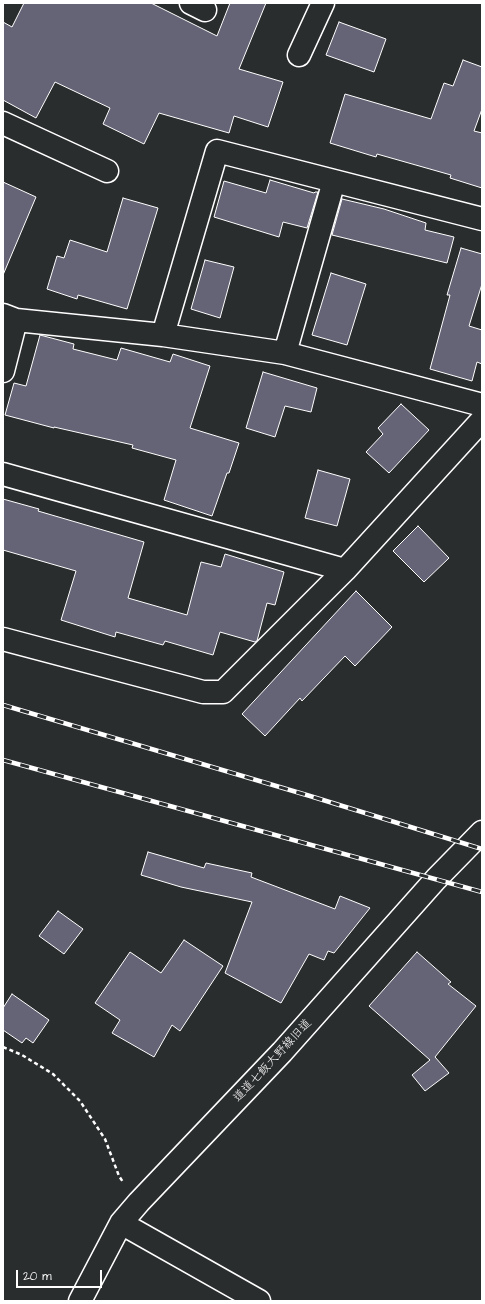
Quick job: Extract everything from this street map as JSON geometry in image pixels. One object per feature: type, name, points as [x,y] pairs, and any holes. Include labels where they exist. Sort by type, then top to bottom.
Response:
[{"type":"street","points":[[299,55],[323,3]]},
{"type":"street","points":[[3,123],[107,171]]},
{"type":"street","points":[[163,335],[217,151],[482,219]]},
{"type":"street","points":[[285,353],[334,181]]},
{"type":"street","points":[[3,371],[10,318],[163,335],[285,353],[482,405]]},
{"type":"street","points":[[3,639],[203,692],[223,692],[344,570],[482,420]]},
{"type":"street","points":[[3,474],[344,570]]},
{"type":"street","name":"道道七飯大野線旧道","points":[[80,1301],[121,1223],[139,1202],[282,1052],[436,879],[482,832]]},
{"type":"street","points":[[121,1223],[246,1298]]},
{"type":"path","points":[[3,1048],[22,1055],[53,1074],[80,1101],[105,1139],[119,1176],[139,1202]]},
{"type":"building","points":[[24,3],[151,3],[217,36],[230,3],[266,3],[239,69],[283,82],[268,127],[234,116],[229,133],[159,113],[144,144],[103,124],[110,108],[55,82],[36,118],[3,100],[3,22],[12,27]]},
{"type":"building","points":[[339,22],[386,39],[374,72],[326,55]]},
{"type":"building","points":[[463,60],[482,67],[482,109],[474,131],[482,133],[482,188],[450,178],[451,175],[377,154],[376,157],[330,143],[345,94],[431,119],[444,83],[453,86]]},
{"type":"building","points":[[270,180],[314,193],[318,192],[307,228],[283,222],[279,237],[214,217],[224,181],[266,193]]},
{"type":"building","points":[[3,182],[36,197],[3,275]]},
{"type":"building","points":[[123,198],[158,208],[127,309],[78,295],[77,299],[47,289],[57,256],[64,258],[70,240],[107,252]]},
{"type":"building","points":[[342,199],[384,209],[426,223],[425,230],[454,237],[447,263],[332,235]]},
{"type":"building","points":[[461,248],[482,254],[482,284],[469,326],[482,330],[482,364],[477,362],[472,381],[430,369],[450,295],[447,295]]},
{"type":"building","points":[[205,260],[234,267],[220,318],[191,309]]},
{"type":"building","points":[[331,273],[366,284],[347,345],[312,335]]},
{"type":"building","points":[[40,335],[74,344],[73,349],[117,360],[121,348],[170,362],[173,354],[210,366],[190,428],[239,443],[212,516],[164,500],[176,460],[132,448],[133,445],[54,428],[5,415],[14,383],[26,386]]},
{"type":"building","points":[[263,372],[317,388],[311,412],[285,406],[275,437],[246,428]]},
{"type":"building","points":[[401,404],[429,430],[389,473],[366,452],[383,434],[378,428]]},
{"type":"building","points":[[318,470],[350,479],[337,526],[305,518]]},
{"type":"building","points":[[3,499],[39,509],[38,511],[144,542],[128,598],[187,615],[201,562],[221,567],[225,554],[284,572],[275,605],[267,603],[257,641],[255,642],[220,632],[213,655],[165,641],[163,645],[116,632],[115,637],[61,620],[76,571],[3,550]]},
{"type":"building","points":[[418,526],[449,558],[424,582],[393,551]]},
{"type":"building","points":[[356,591],[392,627],[355,666],[345,656],[302,701],[300,698],[265,736],[242,714]]},
{"type":"building","points":[[148,852],[204,868],[206,863],[252,873],[251,877],[335,909],[340,896],[370,908],[334,953],[328,951],[324,960],[309,954],[281,1003],[225,973],[252,902],[181,887],[141,875]]},
{"type":"building","points":[[58,911],[83,929],[64,954],[39,936]]},
{"type":"building","points":[[184,940],[223,966],[180,1031],[172,1025],[154,1057],[112,1033],[120,1020],[95,1003],[130,952],[161,973]]},
{"type":"building","points":[[417,952],[451,982],[448,984],[476,1006],[435,1057],[449,1073],[425,1091],[412,1075],[430,1060],[369,1006]]},
{"type":"building","points":[[12,994],[49,1020],[33,1043],[26,1038],[22,1043],[3,1030],[3,1008]]},
{"type":"railway","points":[[3,705],[310,796],[482,849]]},
{"type":"railway","points":[[3,760],[482,892]]}]
